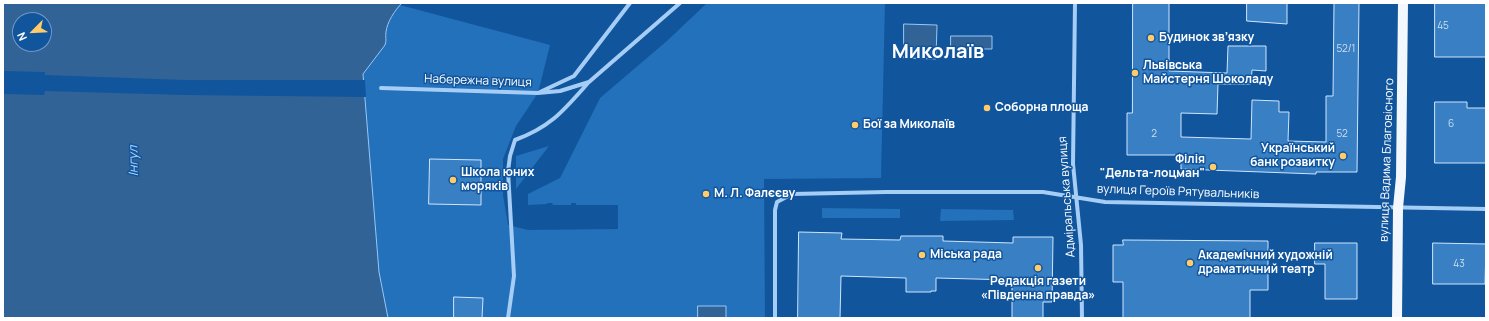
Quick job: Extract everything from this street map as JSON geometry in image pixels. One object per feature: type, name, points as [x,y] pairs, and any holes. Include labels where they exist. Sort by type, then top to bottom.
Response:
[{"type":"main road","name":"вулиця Вадима Благовісного","points":[[1397,318],[1398,208],[1401,177],[1403,3]]},
{"type":"street","name":"Набережна вулиця","points":[[381,88],[538,93],[574,76],[630,3]]},
{"type":"street","points":[[508,318],[514,276],[508,171],[510,156],[515,140],[530,134],[556,118],[588,82],[680,3]]},
{"type":"street","name":"Адміральська вулиця","points":[[1075,3],[1073,164],[1081,244],[1082,318]]},
{"type":"street","points":[[538,93],[560,91],[588,82]]},
{"type":"street","name":"вулиця Героїв Рятувальників","points":[[775,318],[774,216],[777,202],[792,194],[881,192],[1049,192],[1105,202],[1486,209]]},
{"type":"shaded area","points":[[707,3],[885,3],[881,178],[764,179],[765,318],[388,318],[379,272],[363,74],[385,45],[388,24],[391,17],[400,5],[550,45],[538,93],[516,126],[503,159],[503,195],[508,225],[528,230],[618,229],[618,205],[576,205],[576,203],[571,203],[571,205],[553,205],[552,203],[547,203],[528,205],[528,194],[560,178],[600,98],[668,40]]},
{"type":"shaded area","points":[[549,146],[516,189],[516,156]]},
{"type":"shaded area","points":[[822,208],[900,209],[900,218],[822,218]]},
{"type":"shaded area","points":[[941,209],[1013,210],[1014,220],[940,221]]},
{"type":"water","name":"Інгул","points":[[3,3],[402,3],[388,24],[385,45],[363,74],[379,272],[388,318],[3,318]]},
{"type":"water","points":[[904,24],[937,25],[936,59],[904,58]]},
{"type":"water","points":[[951,36],[992,36],[992,49],[951,49]]},
{"type":"water","points":[[698,306],[726,306],[726,318],[698,318]]},
{"type":"pier","points":[[3,71],[45,72],[45,75],[184,80],[365,80],[366,97],[184,95],[45,91],[44,95],[3,94]]},
{"type":"building","points":[[1133,3],[1169,3],[1169,71],[1227,73],[1228,46],[1266,46],[1266,71],[1252,70],[1251,84],[1218,84],[1217,114],[1181,113],[1181,137],[1251,139],[1252,100],[1279,101],[1279,112],[1289,112],[1288,141],[1326,142],[1326,96],[1333,96],[1334,3],[1359,3],[1357,172],[1316,172],[1316,174],[1181,169],[1181,155],[1127,155],[1127,113],[1132,113]]},
{"type":"building","points":[[1247,3],[1287,3],[1287,24],[1247,21]]},
{"type":"building","points":[[1435,3],[1486,3],[1486,57],[1435,57]]},
{"type":"building","points":[[1435,102],[1467,102],[1467,108],[1486,108],[1486,163],[1435,163]]},
{"type":"building","points":[[430,159],[481,160],[481,205],[429,204]]},
{"type":"building","points":[[799,232],[842,233],[841,239],[900,240],[901,236],[943,236],[943,241],[1013,243],[1013,237],[1053,237],[1052,302],[1043,302],[1043,318],[1012,318],[1012,280],[936,278],[936,291],[906,292],[906,278],[841,276],[840,318],[798,318]]},
{"type":"building","name":"Академічний художній драматичний театр","points":[[1123,240],[1268,241],[1268,290],[1250,290],[1250,318],[1123,318],[1123,282],[1113,282],[1113,245],[1123,245]]},
{"type":"building","points":[[1315,243],[1357,243],[1357,299],[1325,299],[1325,264],[1315,264]]},
{"type":"building","points":[[1433,243],[1486,244],[1485,284],[1433,284]]},
{"type":"building","points":[[454,297],[483,298],[482,318],[454,318]]},
{"type":"place","name":"Будинок зв’язку","points":[[1151,38]]},
{"type":"place","name":"Львівська Майстерня Шоколаду","points":[[1135,73]]},
{"type":"place","name":"Соборна площа","points":[[987,108]]},
{"type":"place","name":"Бої за Миколаїв","points":[[855,125]]},
{"type":"place","name":"Український банк розвитку","points":[[1343,156]]},
{"type":"place","name":"Філія \"Дельта-лоцман\"","points":[[1213,167]]},
{"type":"place","name":"Школа юних моряків","points":[[453,180]]},
{"type":"place","name":"М. Л. Фалєєву","points":[[706,194]]},
{"type":"place","name":"Міська рада","points":[[922,255]]},
{"type":"place","name":"Академічний художній драматичний театр","points":[[1190,263]]},
{"type":"place","name":"Редакція газети «Південна правда»","points":[[1038,268]]},
{"type":"district","name":"Миколаїв","points":[[938,52]]}]
